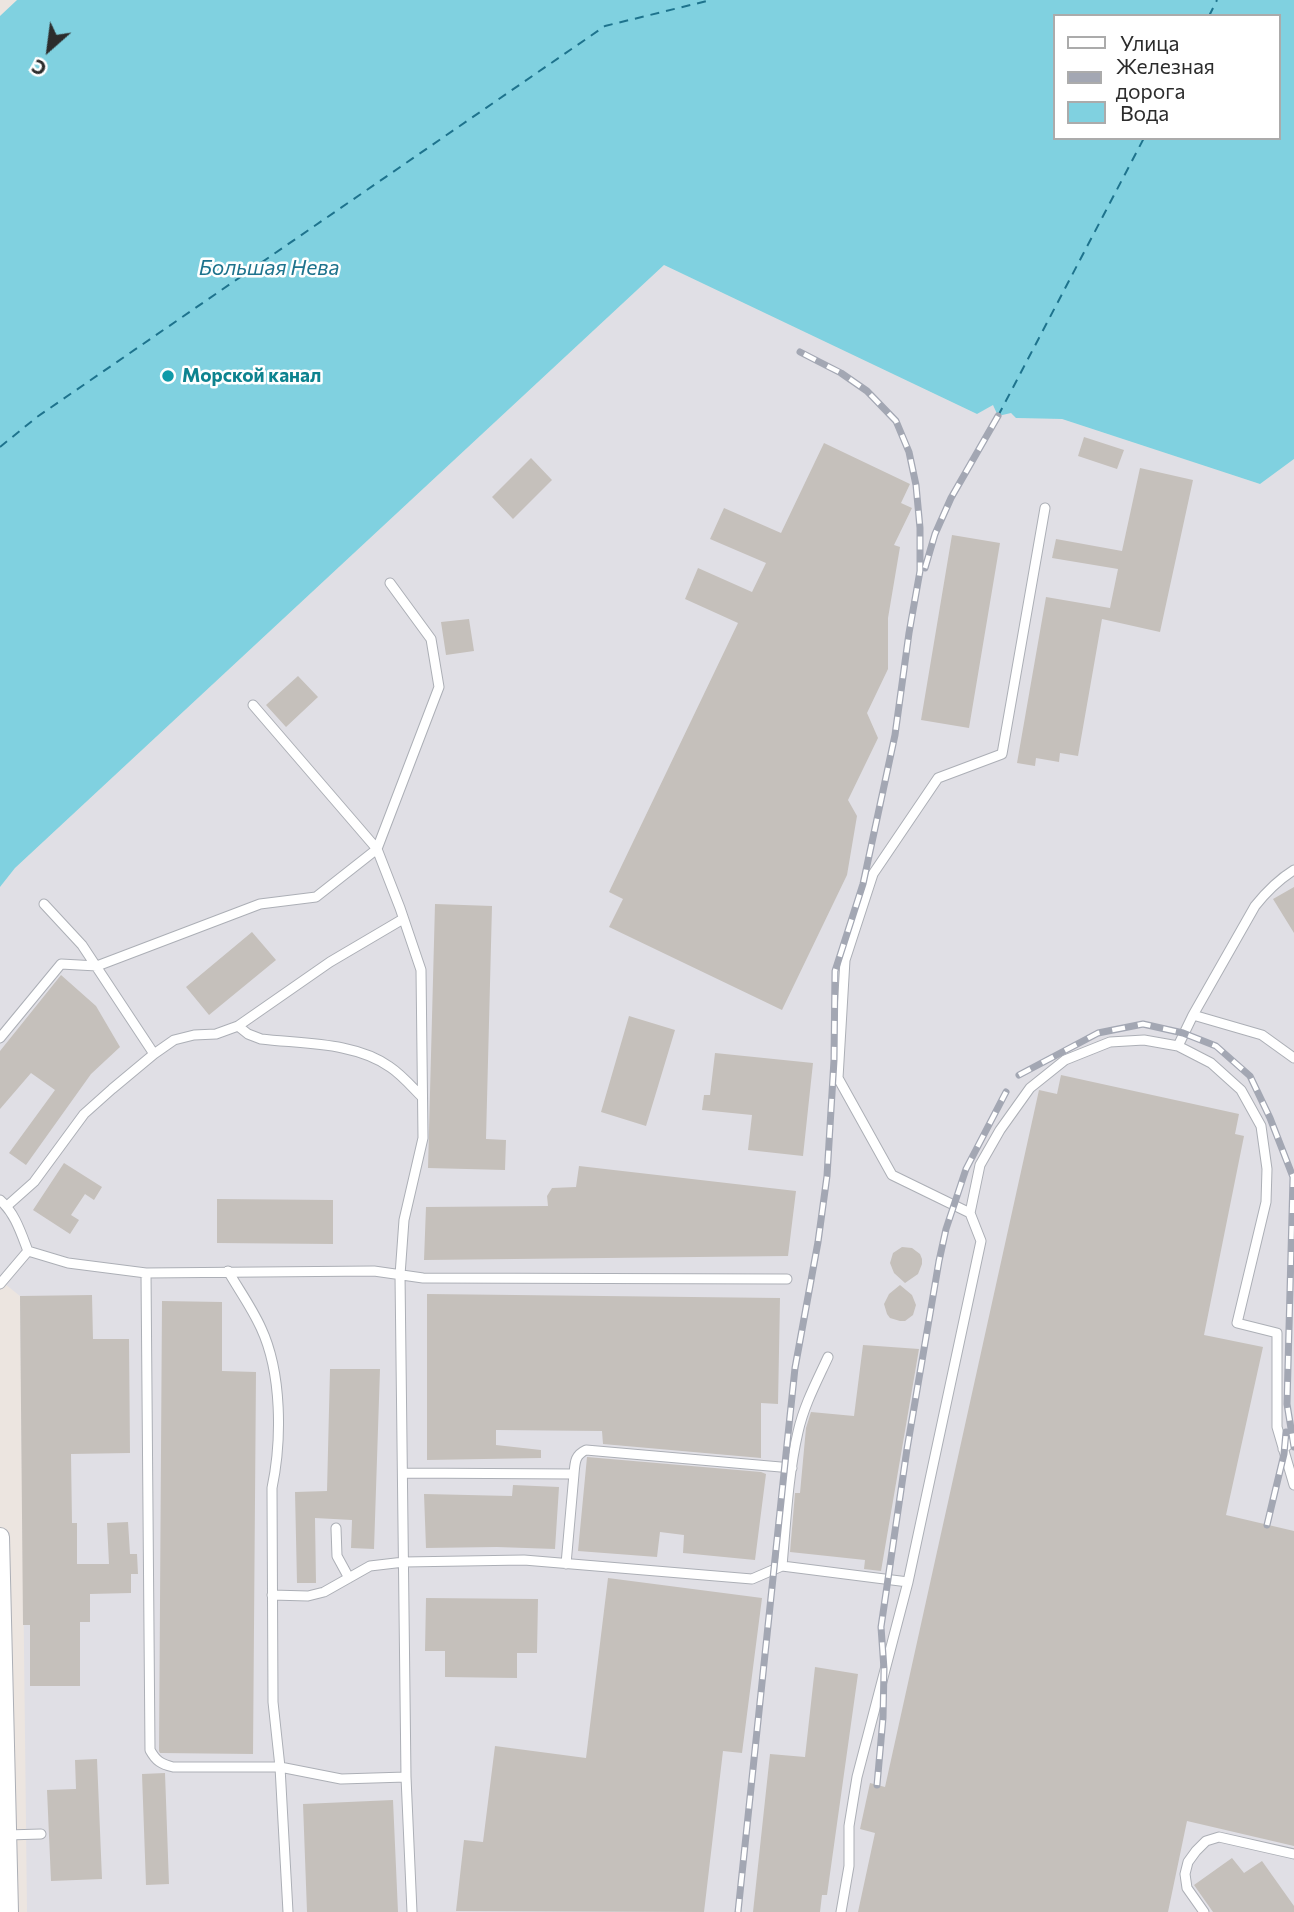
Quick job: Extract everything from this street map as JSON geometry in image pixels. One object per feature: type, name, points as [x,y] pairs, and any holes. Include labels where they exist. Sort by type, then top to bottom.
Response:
[{"type":"street","points":[[0,1537],[2,1713],[9,1912]]},
{"type":"lane","points":[[970,1213],[892,1175],[838,1078],[845,960],[873,874],[938,778],[1002,754],[1045,508]]},
{"type":"lane","points":[[0,1038],[61,964],[97,966],[260,904],[316,897],[377,849],[439,687],[431,639],[390,583]]},
{"type":"lane","points":[[253,705],[377,849],[421,970],[423,1138],[404,1220],[400,1275],[406,1777],[412,1912]]},
{"type":"lane","points":[[1178,1046],[1255,906],[1266,891],[1294,870]]},
{"type":"lane","points":[[44,904],[82,945],[154,1054]]},
{"type":"lane","points":[[28,1251],[17,1224],[4,1203],[34,1182],[84,1114],[112,1089],[174,1040],[194,1035],[216,1034],[238,1026],[330,962],[403,919]]},
{"type":"lane","points":[[1193,1015],[1262,1035],[1294,1058]]},
{"type":"lane","points":[[238,1026],[261,1039],[352,1049],[376,1058],[392,1068],[422,1097]]},
{"type":"lane","points":[[841,1912],[849,1866],[849,1826],[857,1777],[908,1581],[981,1241],[970,1213],[980,1165],[1000,1130],[1030,1088],[1065,1060],[1110,1042],[1144,1040],[1178,1046],[1212,1063],[1241,1090],[1261,1126],[1267,1169],[1266,1202],[1237,1323],[1278,1333],[1277,1427],[1294,1485]]},
{"type":"lane","points":[[28,1251],[68,1263],[146,1273],[374,1271],[423,1278],[788,1279]]},
{"type":"lane","points":[[0,1284],[28,1251]]},
{"type":"lane","points":[[228,1271],[260,1327],[269,1350],[275,1385],[278,1460],[272,1488],[273,1702],[280,1767],[288,1912]]},
{"type":"lane","points":[[146,1273],[150,1750],[162,1764],[173,1767],[280,1767],[341,1779],[406,1777]]},
{"type":"lane","points":[[782,1566],[798,1430],[808,1399],[828,1357]]},
{"type":"lane","points":[[1283,1449],[1294,1440]]},
{"type":"lane","points":[[566,1564],[575,1460],[579,1453],[586,1450],[792,1468]]},
{"type":"lane","points":[[403,1473],[574,1474]]},
{"type":"lane","points":[[336,1528],[337,1556],[349,1578]]},
{"type":"lane","points":[[272,1595],[308,1596],[324,1592],[370,1566],[404,1562],[524,1560],[752,1579],[782,1566],[908,1581]]},
{"type":"lane","points":[[8,1835],[41,1834]]},
{"type":"lane","points":[[1204,1912],[1187,1888],[1185,1874],[1188,1862],[1206,1841],[1219,1837],[1294,1854]]},
{"type":"shaded area","points":[[664,265],[977,414],[994,404],[1017,418],[1062,419],[1260,484],[1294,459],[1294,1912],[27,1912],[20,1296],[0,1280],[0,887],[15,868]]},
{"type":"water","name":"Большая Нева","points":[[17,0],[1294,0],[1294,459],[1260,484],[1062,419],[1016,418],[1011,413],[998,416],[993,405],[977,414],[664,265],[15,868],[0,887],[0,16]]},
{"type":"building","points":[[1084,437],[1124,450],[1117,469],[1078,456]]},
{"type":"building","points":[[824,443],[910,484],[901,503],[912,508],[894,545],[900,547],[888,618],[888,669],[867,713],[878,738],[848,800],[857,816],[847,875],[782,1010],[609,927],[623,899],[609,892],[738,623],[685,599],[698,568],[752,592],[766,563],[710,539],[724,508],[781,533]]},
{"type":"building","points":[[531,458],[552,480],[513,519],[492,497]]},
{"type":"building","points":[[1140,468],[1193,480],[1160,632],[1102,619],[1078,756],[1060,753],[1059,762],[1036,758],[1035,766],[1017,763],[1046,597],[1110,608],[1118,569],[1052,558],[1056,539],[1122,551]]},
{"type":"building","points":[[952,535],[1000,543],[969,728],[921,720]]},
{"type":"building","points":[[469,619],[474,651],[446,655],[441,622]]},
{"type":"building","points":[[298,676],[318,697],[286,727],[266,705]]},
{"type":"building","points":[[1294,887],[1294,933],[1273,899]]},
{"type":"building","points":[[435,904],[492,906],[486,1139],[506,1140],[505,1170],[428,1168]]},
{"type":"building","points":[[252,932],[276,960],[209,1015],[186,987]]},
{"type":"building","points":[[61,975],[96,1006],[120,1047],[91,1074],[26,1165],[9,1153],[55,1090],[31,1073],[0,1109],[0,1051]]},
{"type":"building","points":[[629,1016],[675,1030],[646,1126],[601,1112]]},
{"type":"building","points":[[715,1053],[813,1063],[803,1156],[748,1150],[752,1115],[702,1110],[704,1095],[710,1095]]},
{"type":"building","points":[[1061,1075],[1239,1114],[1235,1134],[1244,1136],[1204,1335],[1263,1347],[1226,1515],[1294,1531],[1294,1846],[1187,1821],[1168,1912],[858,1912],[875,1833],[860,1829],[870,1783],[885,1787],[1039,1090],[1057,1094]]},
{"type":"building","points":[[64,1163],[102,1187],[94,1200],[85,1194],[71,1215],[79,1220],[70,1234],[33,1210]]},
{"type":"building","points":[[579,1166],[796,1191],[788,1256],[424,1260],[426,1207],[548,1206],[547,1196],[552,1188],[576,1187]]},
{"type":"building","points":[[217,1199],[333,1200],[333,1244],[217,1243]]},
{"type":"building","points":[[902,1247],[912,1248],[922,1259],[918,1274],[905,1283],[894,1273],[890,1263],[893,1253]]},
{"type":"building","points":[[900,1285],[912,1295],[916,1305],[913,1315],[905,1321],[890,1318],[884,1304],[889,1294]]},
{"type":"building","points":[[427,1294],[780,1298],[778,1404],[761,1403],[761,1458],[603,1444],[602,1431],[496,1430],[496,1445],[541,1450],[541,1458],[427,1460]]},
{"type":"building","points":[[92,1295],[93,1339],[129,1339],[130,1453],[71,1454],[72,1523],[77,1523],[77,1564],[109,1564],[107,1523],[128,1522],[130,1554],[137,1554],[138,1574],[131,1574],[131,1593],[90,1594],[90,1622],[80,1622],[80,1686],[30,1686],[30,1625],[23,1625],[20,1296]]},
{"type":"building","points":[[162,1301],[222,1302],[222,1371],[256,1372],[253,1754],[159,1751]]},
{"type":"building","points":[[863,1345],[919,1349],[881,1571],[864,1569],[865,1560],[790,1552],[795,1493],[800,1493],[806,1428],[811,1412],[854,1416]]},
{"type":"building","points":[[330,1369],[380,1369],[374,1549],[351,1548],[352,1520],[315,1518],[316,1583],[297,1583],[295,1492],[327,1491]]},
{"type":"building","points":[[587,1457],[766,1474],[755,1560],[683,1553],[684,1535],[660,1532],[657,1557],[578,1551]]},
{"type":"building","points":[[513,1485],[559,1487],[555,1549],[426,1548],[424,1494],[512,1496]]},
{"type":"building","points":[[608,1578],[762,1598],[742,1753],[723,1751],[704,1912],[456,1911],[464,1840],[483,1842],[495,1746],[586,1758]]},
{"type":"building","points":[[426,1598],[538,1599],[537,1653],[517,1653],[517,1678],[445,1677],[445,1651],[425,1651]]},
{"type":"building","points":[[815,1667],[858,1674],[827,1895],[822,1895],[820,1912],[753,1912],[770,1754],[805,1757]]},
{"type":"building","points":[[97,1759],[102,1879],[51,1881],[47,1790],[76,1789],[75,1760]]},
{"type":"building","points":[[165,1773],[169,1884],[146,1885],[142,1774]]},
{"type":"building","points":[[393,1800],[398,1912],[307,1912],[303,1804]]},
{"type":"building","points":[[1232,1858],[1244,1873],[1262,1861],[1294,1906],[1294,1912],[1213,1912],[1194,1885]]},
{"type":"ferry route","points":[[0,447],[37,417],[605,26],[711,0]]},
{"type":"ferry route","points":[[1210,14],[1217,0]]},
{"type":"ferry route","points":[[998,416],[1143,140]]},
{"type":"railway","points":[[738,1912],[795,1368],[827,1176],[834,1060],[835,971],[863,884],[895,735],[920,571],[916,485],[909,452],[896,421],[867,391],[841,373],[800,352]]},
{"type":"railway","points":[[925,568],[935,534],[951,498],[998,416]]},
{"type":"railway","points":[[1019,1075],[1098,1033],[1143,1024],[1183,1033],[1216,1046],[1250,1076],[1293,1177],[1287,1404],[1294,1447]]},
{"type":"railway","points":[[877,1785],[883,1718],[881,1627],[907,1449],[939,1261],[946,1229],[966,1169],[1006,1092]]},
{"type":"railway","points":[[1267,1525],[1284,1454],[1286,1432]]},
{"type":"place","name":"Морской канал","points":[[168,376]]}]
